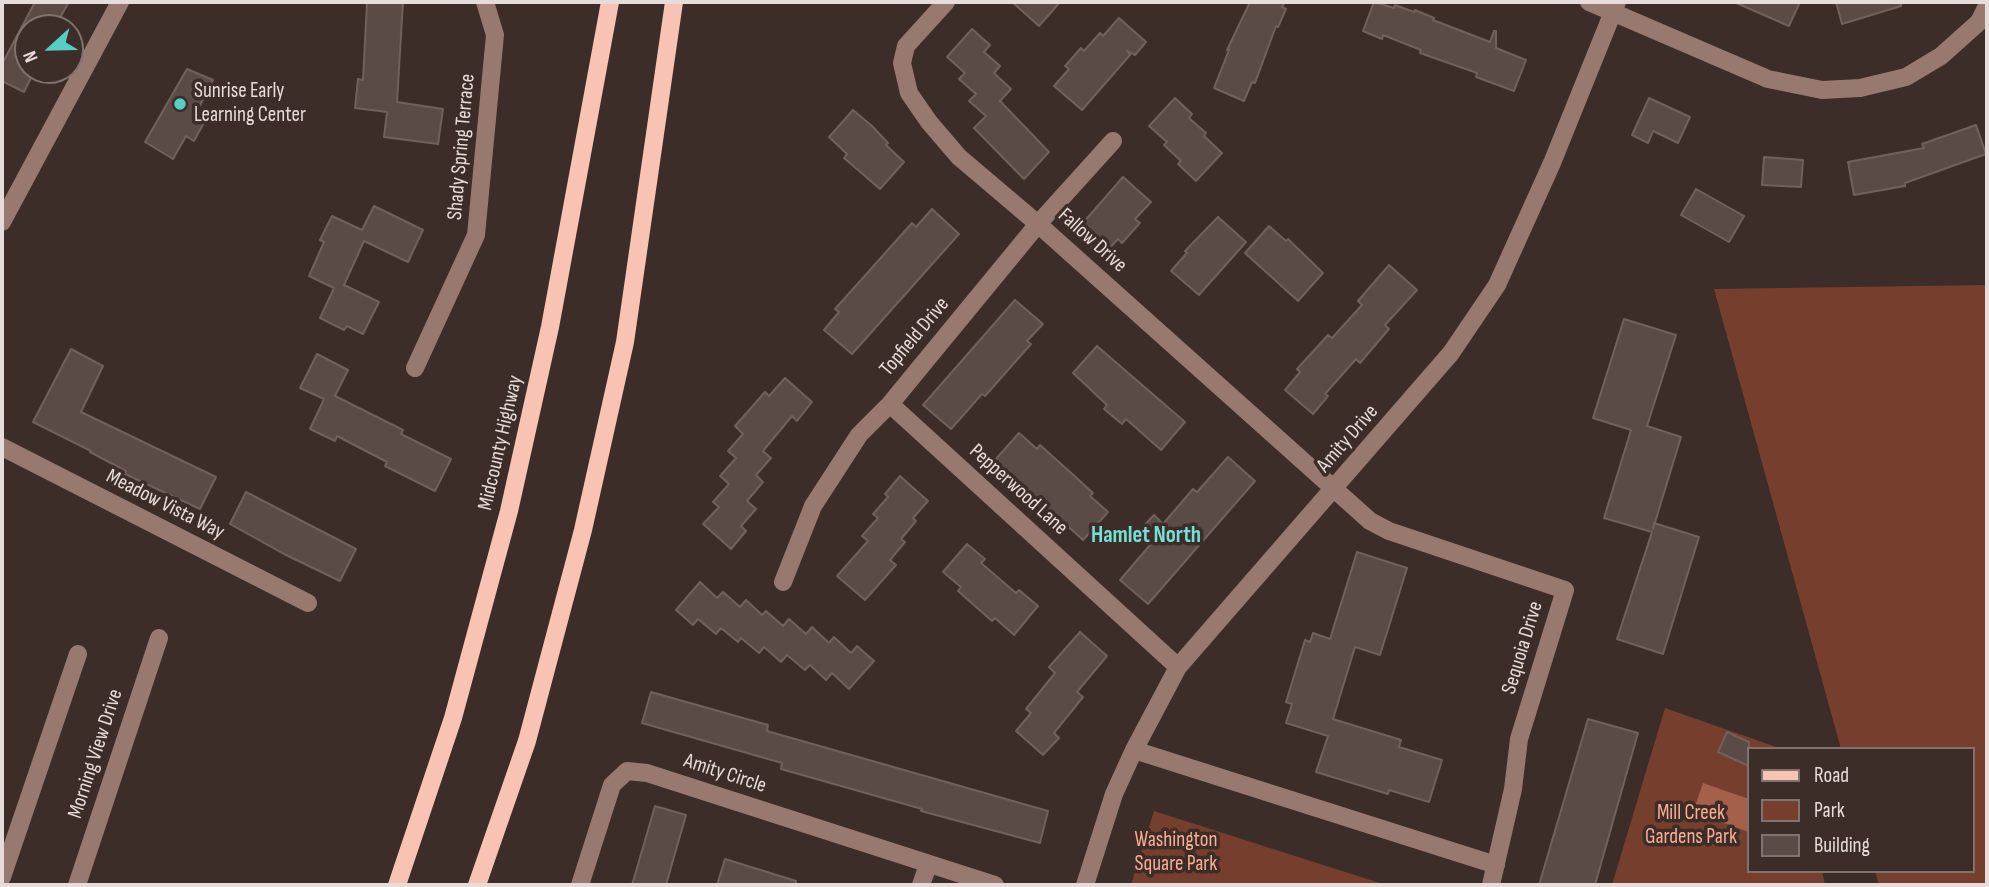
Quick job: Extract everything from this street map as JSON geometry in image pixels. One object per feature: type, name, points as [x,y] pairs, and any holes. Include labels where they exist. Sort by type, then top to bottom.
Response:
[{"type":"main road","name":"Midcounty Highway","points":[[397,885],[453,718],[509,511],[550,327],[610,2]]},
{"type":"main road","points":[[477,885],[527,741],[583,530],[625,342],[674,2]]},
{"type":"street","points":[[2,222],[120,2]]},
{"type":"street","name":"Shady Spring Terrace","points":[[415,368],[476,235],[495,35],[485,2]]},
{"type":"street","name":"Fallow Drive","points":[[946,2],[906,46],[902,63],[909,93],[929,122],[959,157],[1336,488]]},
{"type":"street","points":[[1589,2],[1615,7],[1768,79],[1822,90],[1860,88],[1906,77],[1941,56],[1979,22],[1987,6]]},
{"type":"street","name":"Amity Drive","points":[[1085,885],[1114,794],[1178,667],[1451,353],[1497,285],[1552,163],[1615,7]]},
{"type":"street","name":"Topfield Drive","points":[[783,582],[813,506],[859,435],[890,404],[1038,224],[1113,141]]},
{"type":"street","name":"Pepperwood Lane","points":[[890,404],[1178,667]]},
{"type":"street","name":"Meadow Vista Way","points":[[2,447],[309,603]]},
{"type":"street","name":"Sequoia Drive","points":[[1336,488],[1370,521],[1389,531],[1565,590],[1519,739],[1513,789],[1491,885]]},
{"type":"street","name":"Morning View Drive","points":[[77,885],[159,638]]},
{"type":"street","points":[[2,877],[78,654]]},
{"type":"street","points":[[1134,750],[1496,864]]},
{"type":"street","name":"Amity Circle","points":[[580,885],[612,785],[627,771],[647,773],[995,885]]},
{"type":"street","points":[[921,885],[928,864]]},
{"type":"green space","points":[[1987,285],[1987,885],[1879,885],[1876,873],[1975,873],[1975,747],[1840,747],[1714,289]]},
{"type":"green space","name":"Mill Creek Gardens Park","points":[[1665,708],[1776,747],[1748,747],[1748,873],[1822,873],[1825,885],[1612,885]]},
{"type":"green space","name":"Washington Square Park","points":[[1154,811],[1386,885],[1131,885]]},
{"type":"shaded area","points":[[1703,783],[1748,799],[1748,832],[1693,812]]},
{"type":"building","points":[[35,2],[69,2],[62,14],[29,14]]},
{"type":"building","points":[[367,2],[403,2],[397,102],[443,109],[438,144],[384,137],[387,112],[355,108],[358,79],[363,80]]},
{"type":"building","points":[[1012,2],[1060,2],[1039,26]]},
{"type":"building","points":[[1250,2],[1285,2],[1282,7],[1286,9],[1278,27],[1276,26],[1255,83],[1252,82],[1244,101],[1214,88],[1227,50]]},
{"type":"building","points":[[1374,2],[1394,8],[1395,5],[1414,12],[1415,10],[1434,18],[1433,20],[1490,42],[1496,31],[1496,48],[1526,60],[1514,91],[1476,77],[1477,73],[1420,53],[1421,50],[1383,35],[1382,39],[1363,31]]},
{"type":"building","points":[[1734,2],[1800,2],[1789,26]]},
{"type":"building","points":[[1836,2],[1901,2],[1901,6],[1842,24]]},
{"type":"building","points":[[1119,18],[1146,42],[1135,55],[1127,51],[1130,55],[1082,110],[1054,86],[1069,69],[1065,66],[1081,48],[1084,51],[1100,33],[1103,36]]},
{"type":"building","points":[[972,29],[990,45],[984,52],[1000,66],[994,73],[1011,89],[1000,101],[1049,152],[1024,179],[974,128],[986,116],[969,101],[976,94],[959,79],[965,73],[947,57]]},
{"type":"building","points":[[14,41],[14,84],[28,84],[24,92],[2,81],[2,64]]},
{"type":"building","points":[[187,69],[213,80],[196,113],[206,119],[194,141],[186,136],[173,159],[145,142]]},
{"type":"building","points":[[1175,98],[1192,114],[1189,118],[1206,133],[1204,136],[1222,153],[1196,181],[1178,164],[1181,161],[1164,145],[1167,142],[1149,126]]},
{"type":"building","points":[[1649,98],[1690,117],[1678,143],[1653,131],[1648,143],[1632,135]]},
{"type":"building","points":[[853,110],[872,126],[888,143],[886,145],[904,162],[880,189],[844,158],[847,154],[829,137]]},
{"type":"building","points":[[1976,125],[1986,154],[1905,183],[1905,186],[1854,195],[1848,162],[1924,148],[1922,144]]},
{"type":"building","points":[[1764,157],[1803,160],[1801,187],[1762,185]]},
{"type":"building","points":[[1123,177],[1151,202],[1135,219],[1140,223],[1122,243],[1118,239],[1102,256],[1075,232]]},
{"type":"building","points":[[1696,189],[1744,216],[1729,242],[1681,215]]},
{"type":"building","points":[[374,206],[423,230],[408,262],[364,241],[344,285],[379,302],[363,334],[347,326],[344,330],[320,318],[334,288],[309,276],[324,242],[320,240],[332,216],[362,230]]},
{"type":"building","points":[[932,209],[959,234],[852,354],[824,330],[839,312],[835,309],[912,223],[916,227]]},
{"type":"building","points":[[1218,217],[1246,242],[1199,295],[1171,271],[1187,253],[1185,251]]},
{"type":"building","points":[[1269,226],[1286,241],[1288,239],[1323,273],[1298,301],[1245,253]]},
{"type":"building","points":[[1389,265],[1417,290],[1385,325],[1389,329],[1360,363],[1356,359],[1325,394],[1328,396],[1313,414],[1285,390],[1300,372],[1297,369],[1328,335],[1332,338],[1362,305],[1358,301]]},
{"type":"building","points":[[1015,300],[1043,324],[1027,341],[1031,344],[985,396],[982,394],[951,429],[923,405]]},
{"type":"building","points":[[1624,319],[1676,335],[1647,426],[1681,437],[1655,523],[1699,537],[1663,654],[1617,639],[1652,532],[1604,518],[1631,430],[1593,418]]},
{"type":"building","points":[[1097,346],[1185,422],[1161,450],[1126,419],[1122,424],[1104,409],[1107,405],[1073,373]]},
{"type":"building","points":[[71,349],[103,366],[81,412],[216,477],[200,509],[125,474],[126,471],[91,451],[33,422]]},
{"type":"building","points":[[317,354],[348,370],[335,396],[403,430],[401,434],[451,459],[435,491],[385,466],[387,462],[337,436],[335,441],[310,429],[324,399],[300,388]]},
{"type":"building","points":[[785,378],[812,402],[797,421],[792,416],[763,451],[771,458],[756,475],[763,482],[747,501],[756,509],[741,526],[746,531],[731,549],[703,524],[719,507],[713,502],[729,484],[720,476],[736,458],[728,451],[743,434],[735,426],[765,392],[769,396]]},
{"type":"building","points":[[1019,433],[1037,449],[1040,445],[1093,493],[1090,496],[1108,512],[1083,540],[995,460]]},
{"type":"building","points":[[1228,457],[1255,481],[1148,604],[1120,580],[1151,544],[1139,531],[1154,515],[1163,524],[1193,489],[1197,492]]},
{"type":"building","points":[[900,476],[928,501],[913,518],[916,521],[901,539],[905,542],[890,560],[896,565],[865,600],[837,576],[868,541],[862,536],[878,518],[873,514],[888,497],[885,494]]},
{"type":"building","points":[[246,492],[356,549],[340,581],[230,524]]},
{"type":"building","points":[[967,544],[985,559],[981,563],[1016,593],[1019,590],[1038,606],[1014,635],[995,618],[992,621],[958,591],[961,587],[943,572]]},
{"type":"building","points":[[1357,552],[1407,568],[1380,655],[1355,647],[1333,719],[1401,740],[1399,747],[1442,760],[1429,802],[1389,790],[1388,794],[1316,772],[1328,736],[1286,723],[1292,704],[1286,702],[1305,640],[1310,642],[1313,633],[1330,639]]},
{"type":"building","points":[[700,582],[717,598],[723,592],[740,607],[746,600],[762,615],[766,611],[783,626],[789,619],[806,634],[812,627],[829,643],[834,637],[851,653],[857,646],[874,661],[849,689],[832,673],[826,680],[810,665],[805,670],[787,655],[781,662],[764,647],[759,653],[741,638],[738,642],[721,628],[716,634],[698,619],[693,625],[676,610]]},
{"type":"building","points":[[1080,632],[1107,656],[1077,692],[1083,697],[1054,733],[1059,738],[1043,755],[1016,731],[1031,713],[1026,709],[1055,673],[1049,667]]},
{"type":"building","points":[[651,692],[768,725],[767,731],[1048,811],[1040,843],[781,769],[782,763],[642,723]]},
{"type":"building","points":[[1588,719],[1638,733],[1595,885],[1539,885]]},
{"type":"building","points":[[1727,732],[1749,742],[1748,766],[1718,752]]},
{"type":"building","points":[[655,806],[686,815],[666,885],[632,885]]},
{"type":"building","points":[[725,859],[796,881],[796,885],[717,885]]},
{"type":"place","name":"Sunrise Early Learning Center","points":[[180,104]]},
{"type":"district","name":"Hamlet North","points":[[1146,536]]}]
